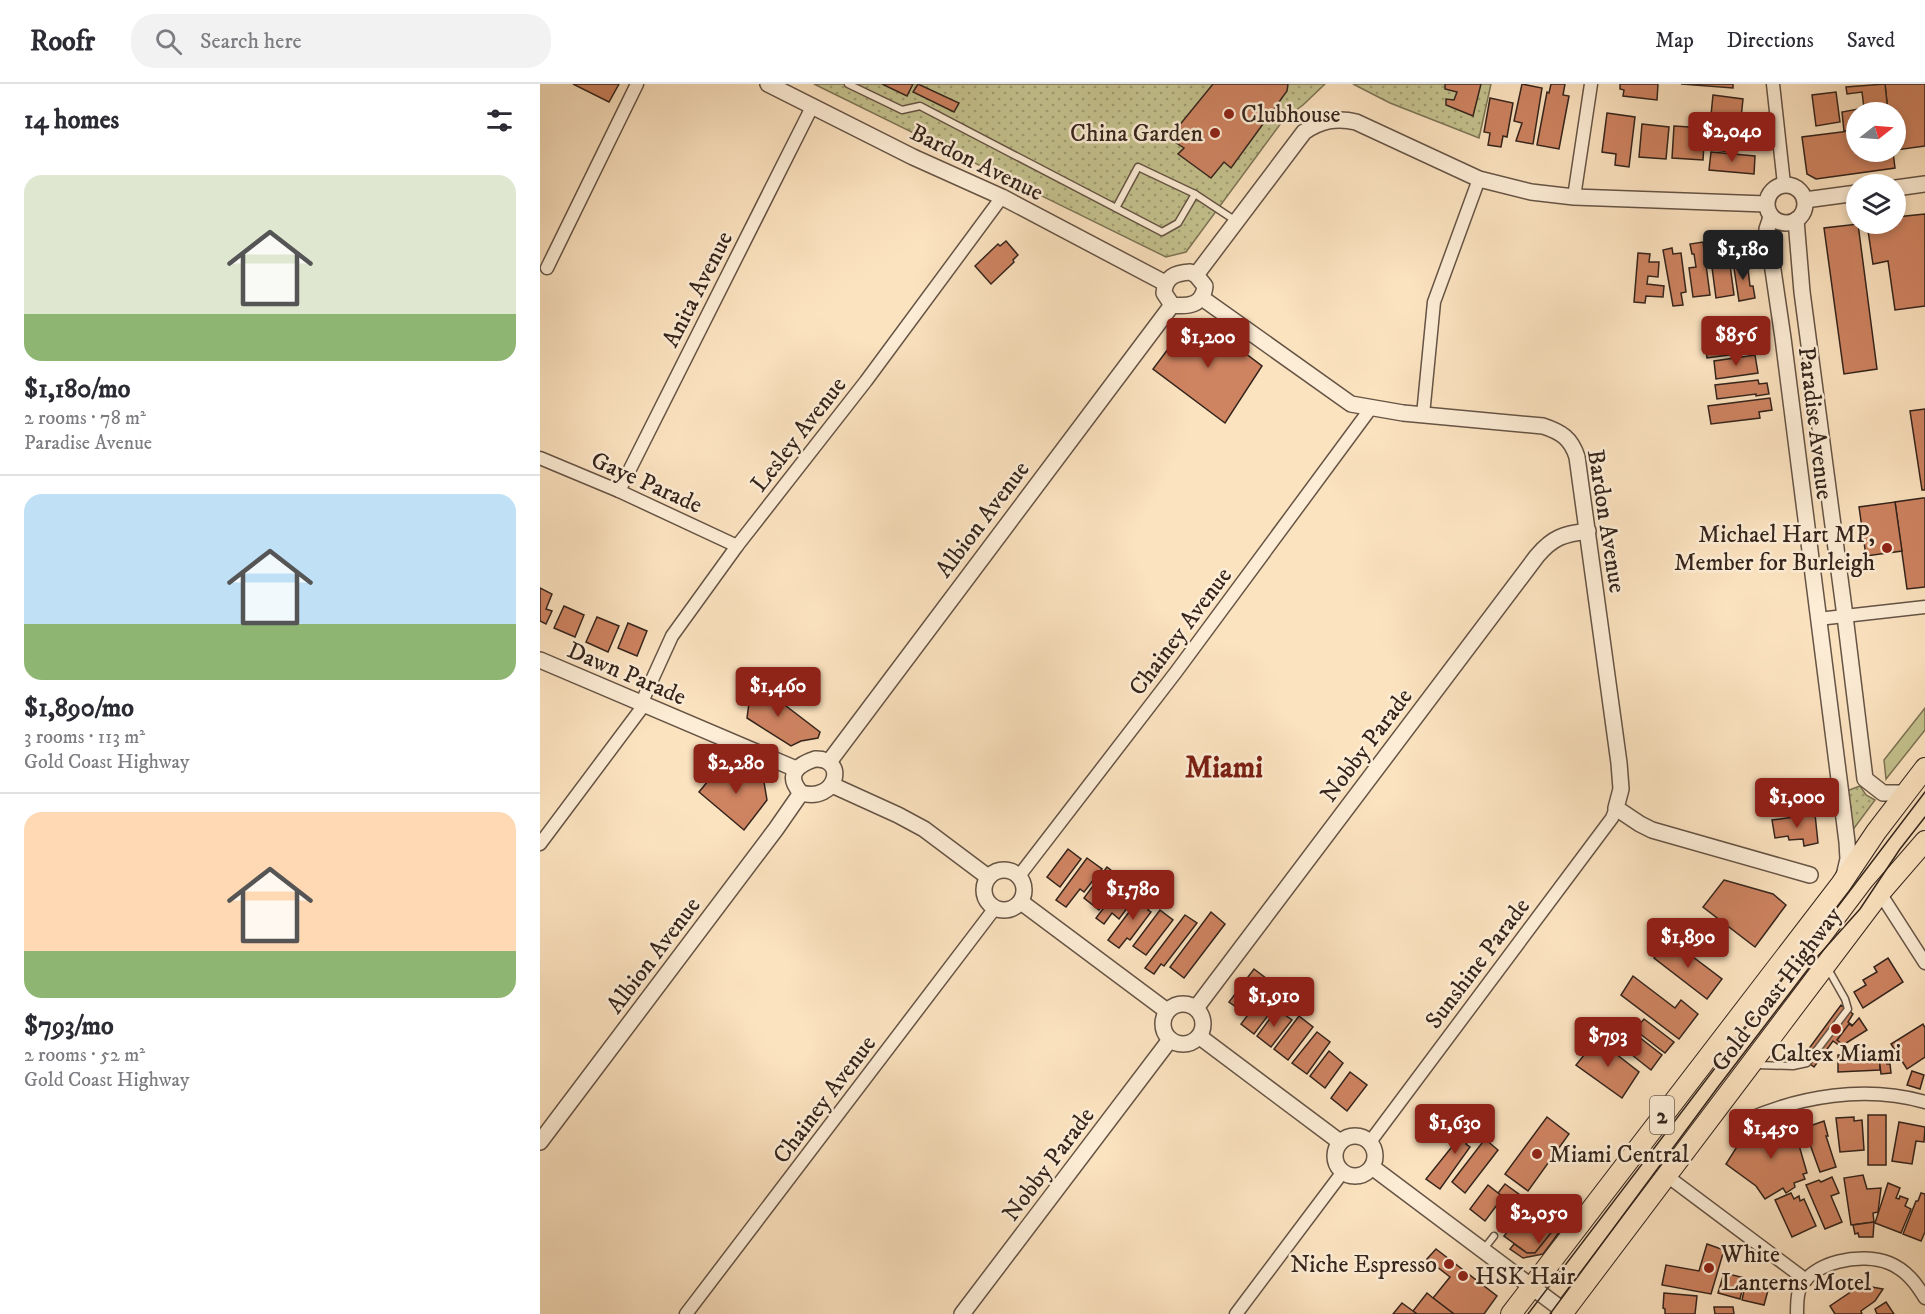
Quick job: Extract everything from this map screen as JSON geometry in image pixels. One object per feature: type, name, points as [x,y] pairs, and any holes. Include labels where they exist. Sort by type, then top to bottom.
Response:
[{"type":"highway","name":"Gold Coast Highway","points":[[1510,1314],[1841,884],[1876,832],[1925,768]]},
{"type":"highway","name":"Gold Coast Highway","points":[[1564,1313],[1880,893],[1925,841]]},
{"type":"street","points":[[547,268],[637,84]]},
{"type":"street","name":"Bardon Avenue","points":[[768,84],[914,157],[1002,197],[1165,283]]},
{"type":"street","points":[[1574,197],[1591,84]]},
{"type":"street","points":[[1773,84],[1784,184]]},
{"type":"street","name":"Anita Avenue","points":[[619,491],[812,106]]},
{"type":"street","points":[[1196,275],[1304,132],[1316,124],[1329,120],[1343,119],[1356,122],[1479,179],[1531,192],[1769,210]]},
{"type":"street","points":[[1423,415],[1434,302],[1479,179]]},
{"type":"street","points":[[1784,184],[1795,187],[1805,200],[1803,211],[1796,220],[1786,223],[1775,220],[1769,210],[1767,198],[1773,189],[1784,184]]},
{"type":"street","points":[[1906,187],[1925,184]]},
{"type":"street","points":[[1805,200],[1846,194]]},
{"type":"street","name":"Lesley Avenue","points":[[540,844],[642,705],[672,636],[737,546],[866,381],[1002,197]]},
{"type":"street","name":"Paradise Avenue","points":[[1769,210],[1767,229],[1783,338],[1848,859],[1841,884]]},
{"type":"street","name":"Paradise Avenue","points":[[1796,220],[1802,292],[1864,779]]},
{"type":"street","points":[[1190,272],[1196,275],[1205,286],[1202,298],[1196,303],[1188,306],[1172,305],[1164,293],[1165,283],[1172,276],[1190,272]]},
{"type":"street","name":"Bardon Avenue","points":[[1202,298],[1348,403],[1423,415],[1543,426],[1558,431],[1568,438],[1574,446],[1577,457],[1619,763],[1621,789],[1616,808]]},
{"type":"street","name":"Albion Avenue","points":[[829,762],[1172,305]]},
{"type":"street","name":"Chainey Avenue","points":[[1019,876],[1176,672],[1371,408]]},
{"type":"street","name":"Gaye Parade","points":[[540,458],[619,491],[737,546]]},
{"type":"street","name":"Nobby Parade","points":[[1196,1008],[1542,550],[1556,538],[1588,531]]},
{"type":"street","points":[[1818,619],[1925,607]]},
{"type":"street","name":"Dawn Parade","points":[[540,660],[796,769]]},
{"type":"street","points":[[815,759],[829,762],[835,774],[832,785],[823,793],[809,795],[801,793],[794,780],[796,769],[815,759]]},
{"type":"street","points":[[1838,784],[1864,779],[1883,793],[1906,793]]},
{"type":"street","points":[[832,785],[924,829],[988,877]]},
{"type":"street","name":"Albion Avenue","points":[[540,1142],[801,793]]},
{"type":"street","points":[[1616,808],[1652,830],[1810,875]]},
{"type":"street","name":"Sunshine Parade","points":[[1370,1142],[1605,827],[1616,808]]},
{"type":"street","points":[[1002,870],[1019,876],[1024,884],[1021,902],[1013,909],[1004,911],[995,909],[987,901],[984,892],[984,885],[988,877],[1002,870]]},
{"type":"street","points":[[1880,893],[1925,963]]},
{"type":"street","points":[[1021,902],[1167,1011]]},
{"type":"street","name":"Chainey Avenue","points":[[686,1314],[995,909]]},
{"type":"street","points":[[1180,1004],[1196,1008],[1203,1025],[1200,1037],[1183,1045],[1169,1041],[1162,1026],[1167,1011],[1180,1004]]},
{"type":"street","points":[[1200,1037],[1340,1142]]},
{"type":"street","name":"Nobby Parade","points":[[962,1314],[1169,1041]]},
{"type":"street","points":[[1744,1121],[1784,1105],[1847,1094],[1886,1094],[1925,1102]]},
{"type":"street","points":[[1352,1136],[1360,1136],[1370,1142],[1375,1150],[1376,1158],[1372,1167],[1363,1175],[1354,1177],[1342,1173],[1334,1158],[1340,1142],[1352,1136]]},
{"type":"street","points":[[1372,1167],[1564,1313]]},
{"type":"street","points":[[1236,1314],[1342,1173]]},
{"type":"street","points":[[1667,1176],[1806,1280]]},
{"type":"street","points":[[1797,1314],[1799,1292],[1806,1280],[1833,1263],[1863,1258],[1890,1263],[1905,1272],[1916,1283],[1925,1298]]},
{"type":"lane","points":[[848,84],[902,110],[920,106],[1162,232],[1178,223],[1195,194]]},
{"type":"lane","points":[[1116,208],[1138,167],[1195,194],[1236,221]]},
{"type":"lane","points":[[1751,1065],[1793,1066],[1807,1063],[1848,1009],[1826,965]]},
{"type":"lane","points":[[1482,1251],[1494,1236]]},
{"type":"shaded area","points":[[814,84],[1325,84],[1284,119],[1186,252],[1166,257]]},
{"type":"shaded area","points":[[1353,84],[1491,84],[1479,138],[1390,103]]},
{"type":"shaded area","points":[[1925,708],[1925,730],[1886,779],[1884,760]]},
{"type":"shaded area","points":[[1860,786],[1866,795],[1875,800],[1852,831],[1844,792]]},
{"type":"building","points":[[573,84],[619,84],[609,102]]},
{"type":"building","points":[[882,84],[913,84],[907,96]]},
{"type":"building","points":[[918,84],[959,103],[954,112],[913,92]]},
{"type":"building","name":"Clubhouse","points":[[1213,84],[1288,84],[1287,91],[1231,168],[1224,162],[1211,178],[1178,154],[1184,148],[1169,138]]},
{"type":"building","points":[[1445,84],[1481,84],[1473,116],[1446,105],[1446,99],[1454,100],[1457,92],[1445,89]]},
{"type":"building","points":[[1522,84],[1542,88],[1533,144],[1516,141],[1522,123],[1514,121]]},
{"type":"building","points":[[1551,84],[1565,84],[1563,95],[1569,96],[1559,149],[1537,145],[1547,92],[1549,93]]},
{"type":"building","points":[[1620,84],[1658,84],[1657,100],[1623,96],[1624,90],[1620,89]]},
{"type":"building","points":[[1681,84],[1733,84],[1733,88]]},
{"type":"building","points":[[1885,84],[1925,84],[1925,146],[1906,149],[1906,102],[1887,102]]},
{"type":"building","points":[[1885,84],[1887,102],[1863,102],[1862,92],[1847,94],[1846,87]]},
{"type":"building","points":[[1836,92],[1840,122],[1816,126],[1812,95]]},
{"type":"building","points":[[1713,95],[1743,99],[1741,118],[1711,115]]},
{"type":"building","points":[[1490,98],[1513,103],[1507,137],[1503,136],[1501,147],[1488,145],[1490,133],[1484,132]]},
{"type":"building","points":[[1846,111],[1846,131],[1844,131],[1842,112]]},
{"type":"building","points":[[1607,113],[1635,117],[1629,167],[1615,165],[1616,154],[1602,152]]},
{"type":"building","points":[[1642,124],[1669,127],[1666,159],[1639,157]]},
{"type":"building","points":[[1674,126],[1705,128],[1703,160],[1672,158]]},
{"type":"building","points":[[1714,128],[1740,131],[1739,146],[1733,145],[1733,152],[1712,150]]},
{"type":"building","points":[[1846,131],[1846,162],[1894,162],[1895,168],[1816,179],[1807,174],[1802,137]]},
{"type":"building","points":[[1711,152],[1755,156],[1754,174],[1709,170]]},
{"type":"building","points":[[1925,214],[1925,306],[1895,310],[1888,261],[1873,264],[1868,234],[1906,234],[1906,216]]},
{"type":"building","points":[[1846,225],[1846,234],[1859,234],[1877,369],[1844,374],[1824,228]]},
{"type":"building","points":[[1006,241],[1018,255],[1013,260],[1014,262],[991,284],[975,266],[998,244],[1000,246]]},
{"type":"building","points":[[1703,242],[1710,295],[1693,297],[1689,268],[1696,267],[1690,244]]},
{"type":"building","points":[[1672,248],[1673,254],[1681,253],[1686,292],[1681,293],[1683,305],[1673,306],[1663,250]]},
{"type":"building","points":[[1728,250],[1734,295],[1716,298],[1710,252]]},
{"type":"building","points":[[1638,253],[1650,254],[1649,262],[1659,262],[1658,277],[1648,276],[1647,284],[1664,286],[1663,297],[1646,296],[1645,303],[1634,302]]},
{"type":"building","points":[[1747,260],[1750,286],[1753,286],[1755,298],[1739,301],[1733,262]]},
{"type":"building","points":[[1198,322],[1208,325],[1262,366],[1225,423],[1153,369],[1186,325]]},
{"type":"building","points":[[1744,336],[1745,346],[1750,345],[1751,352],[1707,358],[1705,341]]},
{"type":"building","points":[[1755,355],[1758,373],[1716,379],[1714,361]]},
{"type":"building","points":[[1758,380],[1759,384],[1767,383],[1769,394],[1717,399],[1715,385]]},
{"type":"building","points":[[1770,398],[1772,410],[1759,412],[1760,418],[1711,424],[1708,406]]},
{"type":"building","points":[[1925,409],[1925,490],[1922,490],[1910,411]]},
{"type":"building","points":[[1925,498],[1925,587],[1907,589],[1895,502]]},
{"type":"building","points":[[1895,502],[1902,551],[1866,556],[1859,507]]},
{"type":"building","points":[[540,588],[552,594],[546,609],[552,611],[546,624],[540,621]]},
{"type":"building","points":[[564,606],[584,615],[575,637],[554,628]]},
{"type":"building","points":[[597,617],[619,626],[608,652],[586,642]]},
{"type":"building","points":[[628,623],[647,631],[637,656],[618,648]]},
{"type":"building","points":[[752,680],[820,732],[818,738],[801,741],[791,746],[747,718]]},
{"type":"building","points":[[722,764],[764,782],[767,800],[744,830],[699,792]]},
{"type":"building","points":[[1815,814],[1818,843],[1804,846],[1803,839],[1789,840],[1788,836],[1775,838],[1772,820]]},
{"type":"building","points":[[1068,849],[1081,859],[1060,887],[1047,877]]},
{"type":"building","points":[[1087,858],[1102,869],[1084,892],[1080,889],[1066,907],[1056,900]]},
{"type":"building","points":[[1107,867],[1122,879],[1099,910],[1084,898]]},
{"type":"building","points":[[1125,880],[1140,891],[1119,919],[1112,913],[1104,924],[1096,918]]},
{"type":"building","points":[[1724,880],[1773,894],[1786,905],[1755,947],[1703,907]]},
{"type":"building","points":[[1144,892],[1155,900],[1148,910],[1151,912],[1130,940],[1127,938],[1119,948],[1108,940]]},
{"type":"building","points":[[1160,910],[1173,920],[1146,955],[1133,946]]},
{"type":"building","points":[[1211,912],[1225,924],[1184,978],[1170,967]]},
{"type":"building","points":[[1185,915],[1197,923],[1164,966],[1161,964],[1154,974],[1145,968]]},
{"type":"building","points":[[1668,938],[1722,979],[1707,999],[1654,958]]},
{"type":"building","points":[[1888,958],[1903,982],[1863,1008],[1854,992],[1866,985],[1863,980],[1877,972],[1874,967]]},
{"type":"building","points":[[1254,969],[1267,979],[1243,1012],[1229,1002]]},
{"type":"building","points":[[1633,976],[1675,1008],[1681,1000],[1698,1014],[1679,1039],[1621,995]]},
{"type":"building","points":[[1263,995],[1276,1005],[1254,1034],[1241,1024]]},
{"type":"building","points":[[1841,1005],[1853,1014],[1848,1022],[1855,1027],[1840,1046],[1833,1041],[1814,1067],[1802,1058]]},
{"type":"building","points":[[1277,1009],[1292,1020],[1271,1047],[1257,1036]]},
{"type":"building","points":[[1299,1016],[1313,1027],[1288,1060],[1274,1049]]},
{"type":"building","points":[[1859,1018],[1867,1030],[1843,1045],[1837,1040],[1849,1024],[1852,1026]]},
{"type":"building","points":[[1644,1019],[1674,1042],[1665,1053],[1635,1030]]},
{"type":"building","points":[[1923,1024],[1925,1057],[1907,1069],[1891,1044]]},
{"type":"building","points":[[1317,1032],[1330,1042],[1307,1074],[1292,1063]]},
{"type":"building","points":[[1639,1037],[1662,1055],[1651,1070],[1627,1051]]},
{"type":"building","points":[[1597,1039],[1639,1072],[1622,1098],[1576,1065]]},
{"type":"building","points":[[1329,1051],[1343,1063],[1325,1088],[1310,1076]]},
{"type":"building","points":[[1880,1051],[1880,1070],[1838,1072],[1838,1055],[1844,1055],[1844,1052]]},
{"type":"building","points":[[1879,1057],[1886,1057],[1891,1073],[1881,1074]]},
{"type":"building","points":[[1912,1071],[1924,1075],[1920,1089],[1907,1085]]},
{"type":"building","points":[[1350,1072],[1367,1085],[1347,1111],[1331,1098]]},
{"type":"building","points":[[1868,1115],[1886,1115],[1886,1165],[1868,1165]]},
{"type":"building","name":"Miami Central","points":[[1547,1117],[1569,1134],[1528,1191],[1505,1174]]},
{"type":"building","points":[[1854,1117],[1854,1121],[1862,1120],[1864,1150],[1840,1152],[1836,1118]]},
{"type":"building","points":[[1475,1118],[1486,1126],[1477,1137],[1473,1134],[1466,1144],[1470,1147],[1440,1189],[1426,1179]]},
{"type":"building","points":[[1792,1121],[1807,1173],[1803,1174],[1805,1179],[1794,1183],[1795,1187],[1786,1193],[1783,1188],[1765,1199],[1756,1186],[1726,1164],[1738,1145],[1756,1135]]},
{"type":"building","points":[[1824,1121],[1828,1136],[1826,1136],[1836,1167],[1820,1172],[1804,1128]]},
{"type":"building","points":[[1899,1122],[1925,1127],[1924,1142],[1916,1141],[1912,1164],[1892,1161]]},
{"type":"building","points":[[1485,1139],[1498,1150],[1465,1193],[1452,1182]]},
{"type":"building","points":[[1863,1175],[1867,1189],[1881,1188],[1878,1212],[1873,1213],[1874,1222],[1851,1225],[1844,1178]]},
{"type":"building","points":[[1832,1177],[1839,1193],[1831,1196],[1842,1222],[1825,1229],[1806,1185]]},
{"type":"building","points":[[1888,1183],[1900,1188],[1896,1198],[1899,1199],[1900,1196],[1908,1199],[1905,1206],[1911,1209],[1901,1233],[1875,1223]]},
{"type":"building","points":[[1505,1184],[1527,1200],[1520,1210],[1498,1193]]},
{"type":"building","points":[[1488,1185],[1503,1197],[1485,1221],[1470,1209]]},
{"type":"building","points":[[1791,1193],[1794,1199],[1799,1196],[1800,1201],[1804,1199],[1816,1226],[1792,1237],[1775,1200]]},
{"type":"building","points":[[1921,1193],[1925,1194],[1925,1232],[1921,1241],[1903,1234]]},
{"type":"building","points":[[1531,1201],[1559,1223],[1535,1253],[1527,1253],[1504,1236]]},
{"type":"building","points":[[1874,1222],[1873,1237],[1859,1237],[1858,1233],[1855,1234],[1853,1225]]},
{"type":"building","points":[[1558,1224],[1563,1227],[1543,1254],[1523,1258],[1510,1249],[1514,1244],[1527,1253],[1535,1253]]},
{"type":"building","name":"White Lanterns Motel","points":[[1707,1244],[1724,1250],[1711,1294],[1662,1285],[1666,1265],[1699,1271]]},
{"type":"building","points":[[1436,1249],[1497,1296],[1484,1314],[1454,1314],[1433,1298],[1450,1277],[1427,1259]]},
{"type":"building","points":[[1724,1273],[1745,1278],[1740,1299],[1718,1293]]},
{"type":"building","points":[[1755,1279],[1770,1283],[1764,1305],[1742,1300],[1746,1282],[1754,1284]]},
{"type":"building","points":[[1861,1285],[1883,1289],[1875,1301],[1861,1311],[1862,1314],[1835,1314],[1830,1306]]},
{"type":"building","points":[[1427,1293],[1454,1314],[1417,1314],[1413,1311]]},
{"type":"building","points":[[1664,1293],[1697,1296],[1695,1314],[1665,1314]]},
{"type":"building","points":[[1886,1302],[1894,1314],[1877,1314],[1875,1309]]},
{"type":"building","points":[[1402,1303],[1413,1311],[1417,1314],[1393,1314]]},
{"type":"building","points":[[1714,1307],[1733,1307],[1734,1314],[1715,1314]]},
{"type":"tram line","points":[[1528,1314],[1925,792]]},
{"type":"tram line","points":[[1550,1314],[1818,956],[1860,909],[1900,849],[1925,817]]},
{"type":"place","name":"Clubhouse","points":[[1229,114]]},
{"type":"place","name":"China Garden","points":[[1215,133]]},
{"type":"place","name":"Michael Hart MP, Member for Burleigh","points":[[1887,548]]},
{"type":"place","name":"Caltex Miami","points":[[1836,1029]]},
{"type":"place","name":"Miami Central","points":[[1537,1154]]},
{"type":"place","name":"Niche Espresso","points":[[1449,1264]]},
{"type":"place","name":"White Lanterns Motel","points":[[1709,1268]]},
{"type":"place","name":"HSK Hair","points":[[1463,1276]]},
{"type":"district","name":"Miami","points":[[1224,767]]}]
